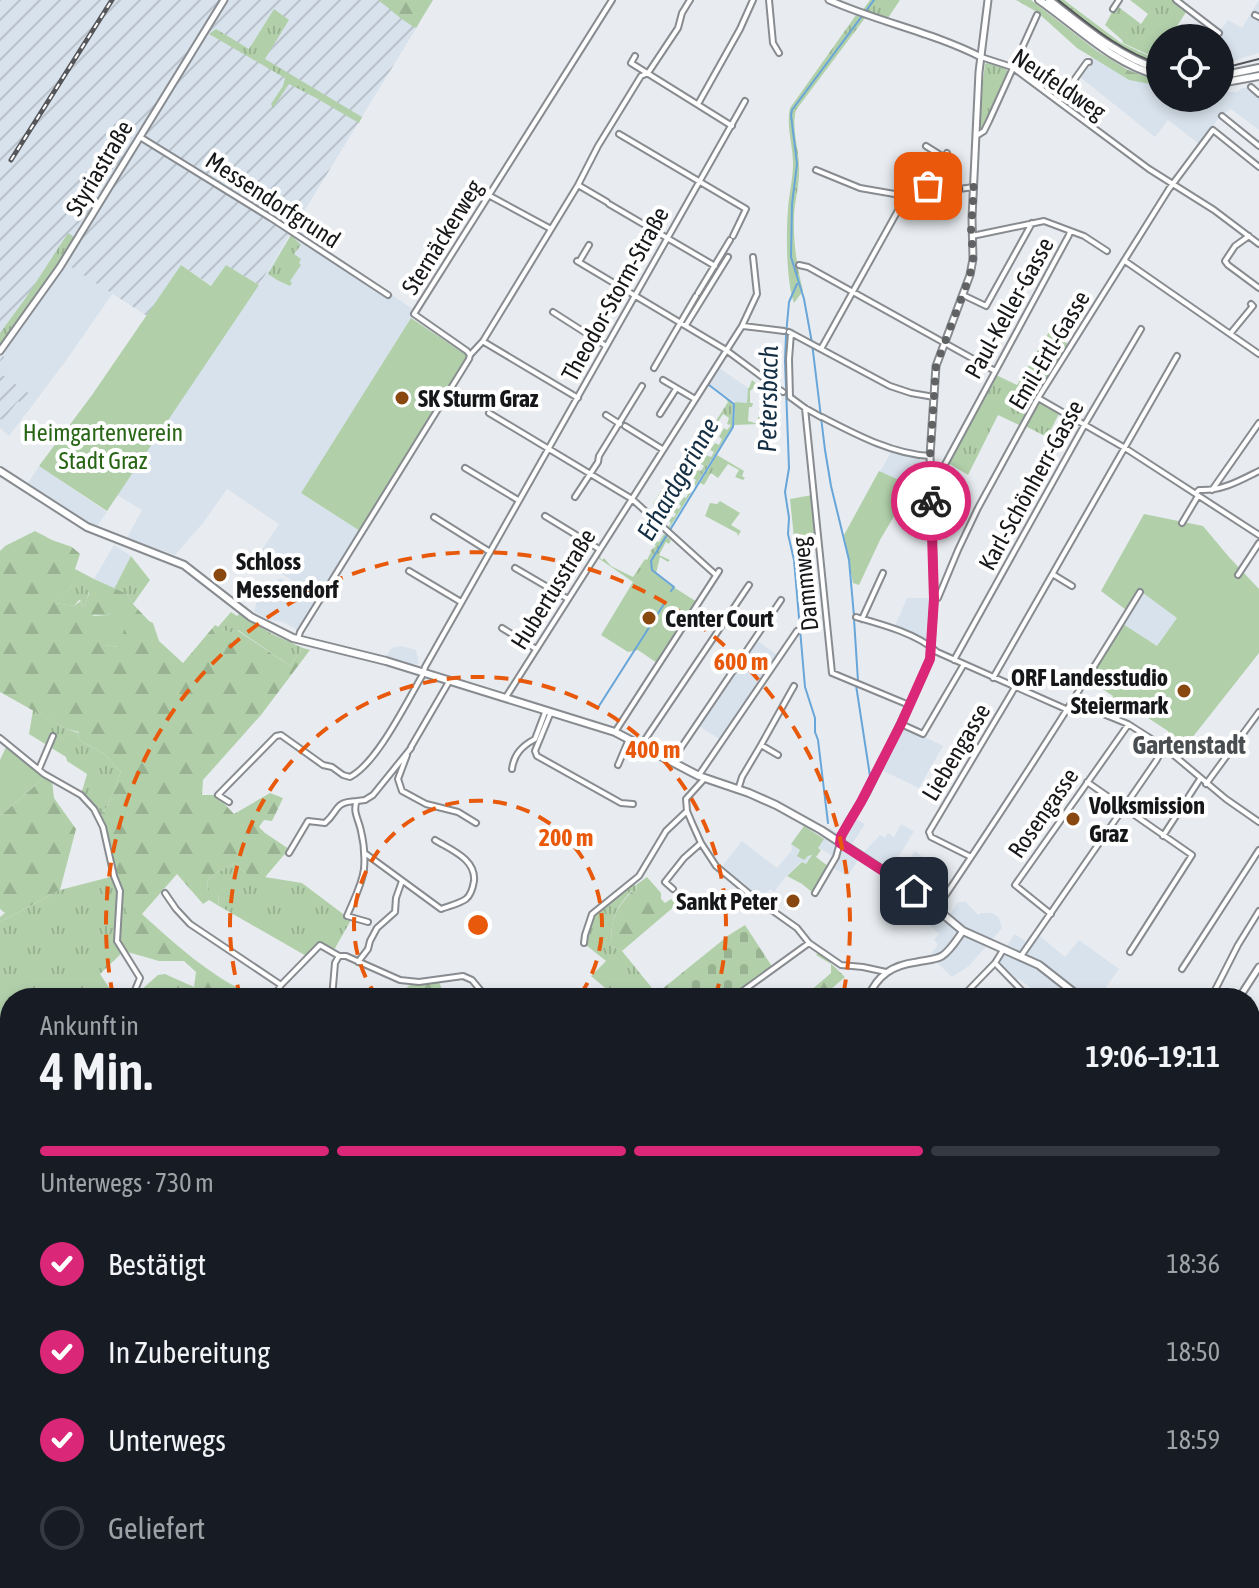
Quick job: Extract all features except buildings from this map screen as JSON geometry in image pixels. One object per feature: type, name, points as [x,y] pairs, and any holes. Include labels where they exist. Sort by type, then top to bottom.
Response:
[{"type":"main road","name":"Styriastraße","points":[[0,351],[60,267],[224,0]]},
{"type":"main road","name":"Neufeldweg","points":[[829,0],[951,43],[981,57]]},
{"type":"main road","points":[[840,843],[910,706],[932,648],[934,599],[930,456],[936,366],[972,267],[976,136],[988,0]]},
{"type":"main road","points":[[1039,0],[1120,59],[1146,68]]},
{"type":"main road","points":[[1049,0],[1114,49],[1146,66]]},
{"type":"main road","points":[[1234,73],[1259,68]]},
{"type":"main road","points":[[1234,80],[1259,76]]},
{"type":"main road","points":[[0,471],[87,527],[184,565],[251,617],[297,640],[423,672],[615,732],[702,777],[762,799],[804,820],[919,894],[963,931],[1039,965],[1068,988]]},
{"type":"main road","points":[[872,988],[886,972],[899,966],[940,957],[963,931]]},
{"type":"main road","points":[[1245,988],[1259,967]]},
{"type":"street","name":"Sternäckerweg","points":[[470,355],[414,314],[612,0]]},
{"type":"street","points":[[297,640],[470,355],[483,341],[641,76],[648,73],[678,28],[690,0]]},
{"type":"street","points":[[697,104],[753,0]]},
{"type":"street","points":[[769,0],[773,43],[779,53]]},
{"type":"street","points":[[1113,9],[1119,0]]},
{"type":"street","points":[[1176,0],[1207,24]]},
{"type":"street","points":[[976,136],[984,131],[1037,15]]},
{"type":"street","points":[[635,56],[631,63],[732,126]]},
{"type":"street","name":"Neufeldweg","points":[[981,57],[1012,67],[1172,185],[1259,244]]},
{"type":"street","points":[[1059,101],[1089,62]]},
{"type":"street","points":[[1251,87],[1259,94]]},
{"type":"street","name":"Theodor-Storm-Straße","points":[[229,802],[218,795],[276,736],[281,735],[323,765],[350,777],[376,751],[745,101]]},
{"type":"street","points":[[1222,116],[1259,146]]},
{"type":"street","name":"Emil-Ertl-Gasse","points":[[934,599],[938,598],[978,508],[1038,398],[1172,185],[1213,130],[1259,167]]},
{"type":"street","points":[[619,134],[746,209],[684,324],[654,368]]},
{"type":"street","name":"Messendorfgrund","points":[[139,137],[388,295]]},
{"type":"street","points":[[925,194],[946,156],[926,146]]},
{"type":"street","points":[[915,165],[935,175]]},
{"type":"street","points":[[816,170],[860,188],[906,196],[974,187]]},
{"type":"street","points":[[578,185],[715,266]]},
{"type":"street","points":[[904,185],[928,186]]},
{"type":"street","points":[[489,195],[551,229]]},
{"type":"street","points":[[821,349],[906,196]]},
{"type":"street","points":[[972,236],[1044,221],[1084,236],[1107,251]]},
{"type":"street","points":[[963,295],[986,306],[1032,223]]},
{"type":"street","name":"Paul-Keller-Gasse","points":[[930,485],[936,481],[1070,231]]},
{"type":"street","points":[[1249,236],[1235,246],[1225,261],[1259,288]]},
{"type":"street","points":[[589,245],[578,261],[726,350],[783,392]]},
{"type":"street","points":[[699,295],[728,257]]},
{"type":"street","name":"Hubertusstraße","points":[[505,698],[742,326],[757,294],[753,257]]},
{"type":"street","points":[[1125,261],[1259,354]]},
{"type":"street","points":[[799,265],[808,267],[995,371]]},
{"type":"street","points":[[1230,334],[1253,306],[1251,304]]},
{"type":"street","points":[[553,312],[606,346]]},
{"type":"street","points":[[742,326],[788,332],[871,378],[911,393],[934,397]]},
{"type":"street","name":"Karl-Schönherr-Gasse","points":[[954,660],[1141,329]]},
{"type":"street","points":[[788,332],[789,396],[846,430],[892,448],[930,456]]},
{"type":"street","points":[[483,341],[578,398]]},
{"type":"street","points":[[993,678],[1177,356]]},
{"type":"street","points":[[663,380],[695,399]]},
{"type":"street","points":[[575,497],[622,425],[642,386]]},
{"type":"street","points":[[660,414],[676,389]]},
{"type":"street","points":[[1038,398],[1125,448],[1259,535]]},
{"type":"street","name":"Dammweg","points":[[805,408],[832,673],[910,706]]},
{"type":"street","points":[[489,413],[632,499],[717,573],[615,732]]},
{"type":"street","points":[[606,415],[662,449]]},
{"type":"street","points":[[1212,490],[1259,423]]},
{"type":"street","points":[[465,468],[518,500]]},
{"type":"street","points":[[1182,523],[1199,490],[1228,486],[1259,471]]},
{"type":"street","points":[[545,516],[599,549]]},
{"type":"street","points":[[434,517],[490,552]]},
{"type":"street","points":[[1238,575],[1259,543]]},
{"type":"street","points":[[515,568],[568,599]]},
{"type":"street","points":[[409,571],[461,602]]},
{"type":"street","points":[[883,573],[859,618],[930,645],[937,652],[1068,710],[1101,713],[1128,724],[1164,747],[1206,784],[1259,822]]},
{"type":"street","points":[[1053,575],[1072,586]]},
{"type":"street","points":[[642,744],[749,585]]},
{"type":"street","points":[[937,908],[1068,710],[1140,592]]},
{"type":"street","points":[[672,761],[781,600]]},
{"type":"street","points":[[502,628],[536,649]]},
{"type":"street","points":[[797,631],[686,799],[687,811],[701,843],[720,871],[841,965],[886,972]]},
{"type":"street","points":[[901,724],[923,734],[964,664]]},
{"type":"street","points":[[450,680],[411,748],[398,779],[402,791],[426,804],[458,812],[476,823]]},
{"type":"street","points":[[738,790],[794,686]]},
{"type":"street","name":"Liebengasse","points":[[971,857],[931,837],[929,832],[1015,688]]},
{"type":"street","points":[[512,769],[518,752],[535,739],[548,711]]},
{"type":"street","points":[[548,711],[535,751],[537,756],[621,803],[633,804]]},
{"type":"street","points":[[1206,784],[1259,712]]},
{"type":"street","name":"Rosengasse","points":[[1051,914],[1015,885],[1128,724]]},
{"type":"street","points":[[39,769],[53,736]]},
{"type":"street","points":[[0,738],[39,769],[81,795],[94,809],[103,827],[120,891],[117,941],[140,978],[136,988]]},
{"type":"street","points":[[618,765],[629,739]]},
{"type":"street","points":[[764,745],[778,755]]},
{"type":"street","points":[[1021,956],[1164,747]]},
{"type":"street","points":[[289,853],[308,821],[325,823],[345,801],[365,800],[373,795],[411,748]]},
{"type":"street","points":[[1163,836],[1200,779]]},
{"type":"street","points":[[1087,782],[1192,855],[1130,952]]},
{"type":"street","points":[[357,801],[354,809],[361,830],[364,870],[347,916],[368,922]]},
{"type":"street","points":[[584,943],[592,914],[639,876],[666,831],[687,811]]},
{"type":"street","points":[[364,853],[441,909],[465,899],[474,883],[472,866],[435,840]]},
{"type":"street","points":[[673,889],[665,882],[701,843]]},
{"type":"street","points":[[815,893],[836,857],[840,843]]},
{"type":"street","points":[[1182,969],[1259,850]]},
{"type":"street","points":[[358,962],[377,928],[395,912],[402,881]]},
{"type":"street","points":[[165,893],[190,924],[281,985]]},
{"type":"street","points":[[1216,988],[1259,911]]},
{"type":"street","points":[[747,988],[809,943]]},
{"type":"street","points":[[279,988],[320,945],[391,977],[411,982],[463,976],[479,988]]},
{"type":"street","points":[[971,988],[1003,950]]},
{"type":"street","points":[[333,988],[335,963],[339,956]]},
{"type":"street","points":[[995,963],[1019,988]]},
{"type":"shaded area","points":[[0,0],[382,0],[420,22],[259,285],[226,265],[212,286],[181,265],[147,316],[65,263],[0,357]]},
{"type":"shaded area","points":[[1259,0],[1259,53],[1234,61],[1234,24],[1225,24],[1228,20],[1242,28]]},
{"type":"shaded area","points":[[1092,57],[1129,80],[1146,83],[1146,112],[1227,112],[1199,144],[1168,120],[1155,137],[1080,77]]},
{"type":"shaded area","points":[[1251,87],[1259,94],[1259,130],[1234,111],[1234,92]]},
{"type":"shaded area","points":[[295,228],[414,310],[301,493],[360,531],[318,598],[257,557],[279,524],[227,489],[175,555],[127,538],[142,510],[117,495]]},
{"type":"shaded area","points":[[65,263],[113,293],[9,436],[0,428],[0,357]]},
{"type":"shaded area","points":[[3,356],[10,361],[1,374],[37,399],[27,412],[18,401],[3,420],[0,419],[0,360]]},
{"type":"shaded area","points":[[718,367],[748,388],[747,404],[735,402],[709,384]]},
{"type":"shaded area","points":[[892,450],[920,456],[920,461],[926,462],[927,484],[924,492],[880,472]]},
{"type":"shaded area","points":[[39,466],[107,512],[98,525],[89,523],[28,483]]},
{"type":"shaded area","points":[[114,545],[131,556],[114,589],[94,579]]},
{"type":"shaded area","points":[[280,578],[316,601],[297,630],[254,612],[258,597]]},
{"type":"shaded area","points":[[1143,593],[1178,618],[1157,646],[1123,624]]},
{"type":"shaded area","points":[[907,598],[931,598],[929,637],[926,642],[895,626]]},
{"type":"shaded area","points":[[756,640],[779,656],[721,740],[699,726]]},
{"type":"shaded area","points":[[401,646],[416,650],[419,664],[385,657],[392,648]]},
{"type":"shaded area","points":[[903,726],[943,746],[919,788],[881,770]]},
{"type":"shaded area","points":[[846,820],[865,824],[852,844],[864,852],[880,835],[885,838],[888,833],[894,837],[901,824],[914,831],[898,858],[911,865],[913,863],[909,859],[915,851],[931,863],[915,886],[922,892],[909,906],[891,895],[898,883],[858,860],[848,876],[831,867],[834,857],[818,847],[830,828],[837,833]]},
{"type":"shaded area","points":[[742,841],[777,868],[792,850],[791,844],[809,857],[812,855],[806,865],[801,862],[774,892],[770,889],[761,899],[720,869]]},
{"type":"shaded area","points":[[965,901],[978,915],[993,913],[999,918],[1002,928],[969,966],[952,977],[930,956],[938,944],[934,940],[939,934],[930,926],[945,911],[950,915],[957,903]]},
{"type":"shaded area","points":[[1014,934],[1026,941],[1040,936],[1065,957],[1079,940],[1119,969],[1106,988],[1032,988],[1018,979],[1015,983],[997,964]]},
{"type":"green space","points":[[378,0],[433,0],[416,28]]},
{"type":"green space","points":[[870,0],[900,0],[888,18],[862,11]]},
{"type":"green space","points":[[1016,0],[1031,0],[1097,51],[1146,77],[1146,83],[1129,80],[1077,48],[1037,12]]},
{"type":"green space","points":[[1055,0],[1064,0],[1121,43],[1146,55],[1146,60],[1118,46]]},
{"type":"green space","points":[[1130,0],[1176,0],[1188,9],[1178,24],[1146,24],[1146,54],[1123,43],[1105,25],[1116,5],[1141,24],[1148,14]]},
{"type":"green space","points":[[274,9],[289,20],[265,59],[362,117],[359,123],[289,84],[273,108],[271,104],[285,78],[209,34],[216,29],[249,49]]},
{"type":"green space","points":[[856,15],[865,18],[796,110],[794,124],[799,172],[794,236],[803,291],[794,303],[789,282],[787,243],[793,164],[790,108]]},
{"type":"green space","points":[[987,63],[1006,69],[1008,73],[984,129],[980,128],[981,97]]},
{"type":"green space","points":[[68,233],[74,237],[41,290],[0,345],[0,333]]},
{"type":"green space","points":[[291,235],[301,245],[294,254],[301,259],[301,265],[290,286],[268,274]]},
{"type":"green space","name":"Heimgartenverein Stadt Graz","points":[[181,265],[211,286],[226,265],[259,285],[107,511],[39,466]]},
{"type":"green space","name":"SK Sturm Graz","points":[[411,318],[467,358],[360,531],[301,493]]},
{"type":"green space","points":[[1049,332],[1068,344],[1019,425],[998,415],[968,475],[948,463],[996,375],[1017,385]]},
{"type":"green space","points":[[752,380],[763,389],[756,386],[750,391],[750,403],[753,403],[749,407],[748,421],[755,423],[761,417],[760,424],[734,425],[735,402],[747,403]]},
{"type":"green space","points":[[724,396],[733,405],[732,427],[668,530],[676,508],[679,509],[679,504],[696,480],[684,472],[697,451],[699,453],[689,468],[701,471],[706,455],[711,457],[714,452],[710,450],[715,443],[719,445],[724,428],[727,430],[731,425],[727,424],[729,418],[723,414],[714,424],[728,402]]},
{"type":"green space","points":[[1039,401],[1060,412],[1047,437],[1025,426]]},
{"type":"green space","points":[[717,455],[744,471],[742,476],[745,478],[735,477],[739,470],[728,464],[718,478],[711,473],[704,485],[700,483]]},
{"type":"green space","points":[[676,467],[683,472],[662,504],[673,511],[668,519],[653,504]]},
{"type":"green space","points":[[879,471],[912,486],[880,540],[859,585],[853,583],[844,535]]},
{"type":"green space","points":[[812,495],[815,535],[794,538],[790,499]]},
{"type":"green space","points":[[720,501],[740,513],[731,525],[741,531],[738,536],[705,516],[710,503]]},
{"type":"green space","points":[[1144,514],[1203,526],[1259,589],[1259,653],[1188,743],[1168,734],[1168,731],[1128,705],[1125,708],[1123,701],[1112,699],[1113,696],[1095,684],[1088,683],[1123,624],[1157,646],[1177,618],[1143,593],[1130,613],[1101,591]]},
{"type":"green space","points":[[35,531],[72,547],[80,554],[75,580],[67,593],[55,603],[74,606],[82,600],[81,605],[85,606],[89,593],[84,584],[94,579],[127,594],[153,623],[159,641],[183,663],[215,625],[230,633],[237,630],[290,666],[303,648],[310,650],[261,715],[203,780],[202,795],[216,795],[234,814],[270,793],[283,798],[272,821],[264,820],[259,827],[289,849],[266,876],[264,888],[252,887],[247,874],[235,863],[207,881],[208,891],[218,895],[219,906],[209,900],[203,904],[177,874],[142,914],[207,968],[239,988],[196,988],[196,972],[184,961],[159,961],[124,951],[118,938],[130,894],[114,876],[99,819],[121,772],[104,754],[78,739],[79,732],[66,729],[0,692],[0,551]],"holes":[[[110,613],[118,647],[106,645],[93,615],[107,616]]]},
{"type":"green space","points":[[664,534],[671,540],[669,544],[666,542],[659,555],[670,560],[668,562],[660,557],[656,573],[666,583],[643,568],[633,582],[598,558],[601,556],[611,566],[633,577]]},
{"type":"green space","points":[[131,556],[150,580],[133,604],[127,594],[114,589]]},
{"type":"green space","name":"Center Court","points":[[642,567],[697,602],[657,663],[638,650],[628,652],[601,635]]},
{"type":"green space","points":[[75,569],[94,579],[85,606],[79,600],[74,606],[54,603],[70,589]]},
{"type":"green space","points":[[113,611],[125,626],[122,643],[118,647],[106,645],[81,621],[86,616],[107,616]]},
{"type":"green space","points":[[231,612],[303,648],[290,666],[238,630],[230,633],[218,627]]},
{"type":"green space","points":[[33,710],[79,733],[78,739],[104,754],[121,772],[99,819],[81,795],[87,774],[29,734]]},
{"type":"green space","points":[[6,747],[17,752],[46,776],[0,816],[0,760]]},
{"type":"green space","points":[[46,776],[52,780],[54,798],[76,829],[60,890],[0,922],[0,917],[5,913],[0,909],[0,816]]},
{"type":"green space","points":[[804,826],[824,839],[816,857],[828,866],[813,893],[787,876],[802,862],[806,864],[812,855],[804,860],[797,856],[800,850],[791,844]]},
{"type":"green space","points":[[235,863],[247,874],[302,883],[351,920],[334,950],[320,944],[308,957],[219,906],[218,895],[208,892],[207,881]]},
{"type":"green space","points":[[114,876],[131,894],[118,938],[124,951],[100,974],[109,988],[0,988],[0,922],[60,890]]},
{"type":"green space","points":[[647,877],[661,893],[665,903],[671,899],[676,905],[622,951],[611,946],[615,916],[632,891],[635,892],[636,885]]},
{"type":"green space","points":[[634,882],[637,889],[631,891],[615,916],[611,946],[622,951],[652,988],[605,988],[591,976],[606,961],[586,945],[593,915]]},
{"type":"green space","points":[[745,925],[773,968],[744,988],[663,988]]},
{"type":"green space","points":[[819,952],[845,977],[832,988],[814,988],[831,973],[831,964],[816,955]]},
{"type":"green space","points":[[165,974],[196,988],[143,988],[158,975]]},
{"type":"green space","points":[[439,982],[442,988],[406,988]]},
{"type":"waterway","points":[[854,616],[849,560],[831,486],[812,343],[804,299],[791,257],[792,204],[797,164],[791,115],[874,0]]},
{"type":"waterway","name":"Petersbach","points":[[797,284],[789,302],[786,335],[789,468],[785,492],[805,687],[815,718],[828,823]]},
{"type":"waterway","name":"Erhardgerinne","points":[[671,591],[674,587],[652,570],[651,561],[733,427],[734,404],[709,385]]},
{"type":"waterway","name":"Erhardgerinne","points":[[599,706],[664,604]]},
{"type":"waterway","points":[[854,619],[858,681]]},
{"type":"waterway","points":[[856,685],[870,776],[864,789]]},
{"type":"tram line","points":[[1058,0],[1119,45],[1146,59]]},
{"type":"tram line","points":[[1234,65],[1259,59]]},
{"type":"railway","points":[[11,160],[112,0]]},
{"type":"way so far","points":[[928,186],[925,194],[974,187],[970,275],[936,366],[930,456],[931,501]]},
{"type":"place","name":"SK Sturm Graz","points":[[402,398]]},
{"type":"place","name":"Schloss Messendorf","points":[[220,575]]},
{"type":"place","name":"Center Court","points":[[649,618]]},
{"type":"place","name":"ORF Landesstudio Steiermark","points":[[1184,691]]},
{"type":"place","name":"Volksmission Graz","points":[[1073,819]]},
{"type":"place","name":"Sankt Peter","points":[[793,901]]},
{"type":"district","name":"Gartenstadt","points":[[1189,745]]},
{"type":"route","points":[[914,891],[840,843],[901,724],[930,659],[934,599],[931,501]]}]
